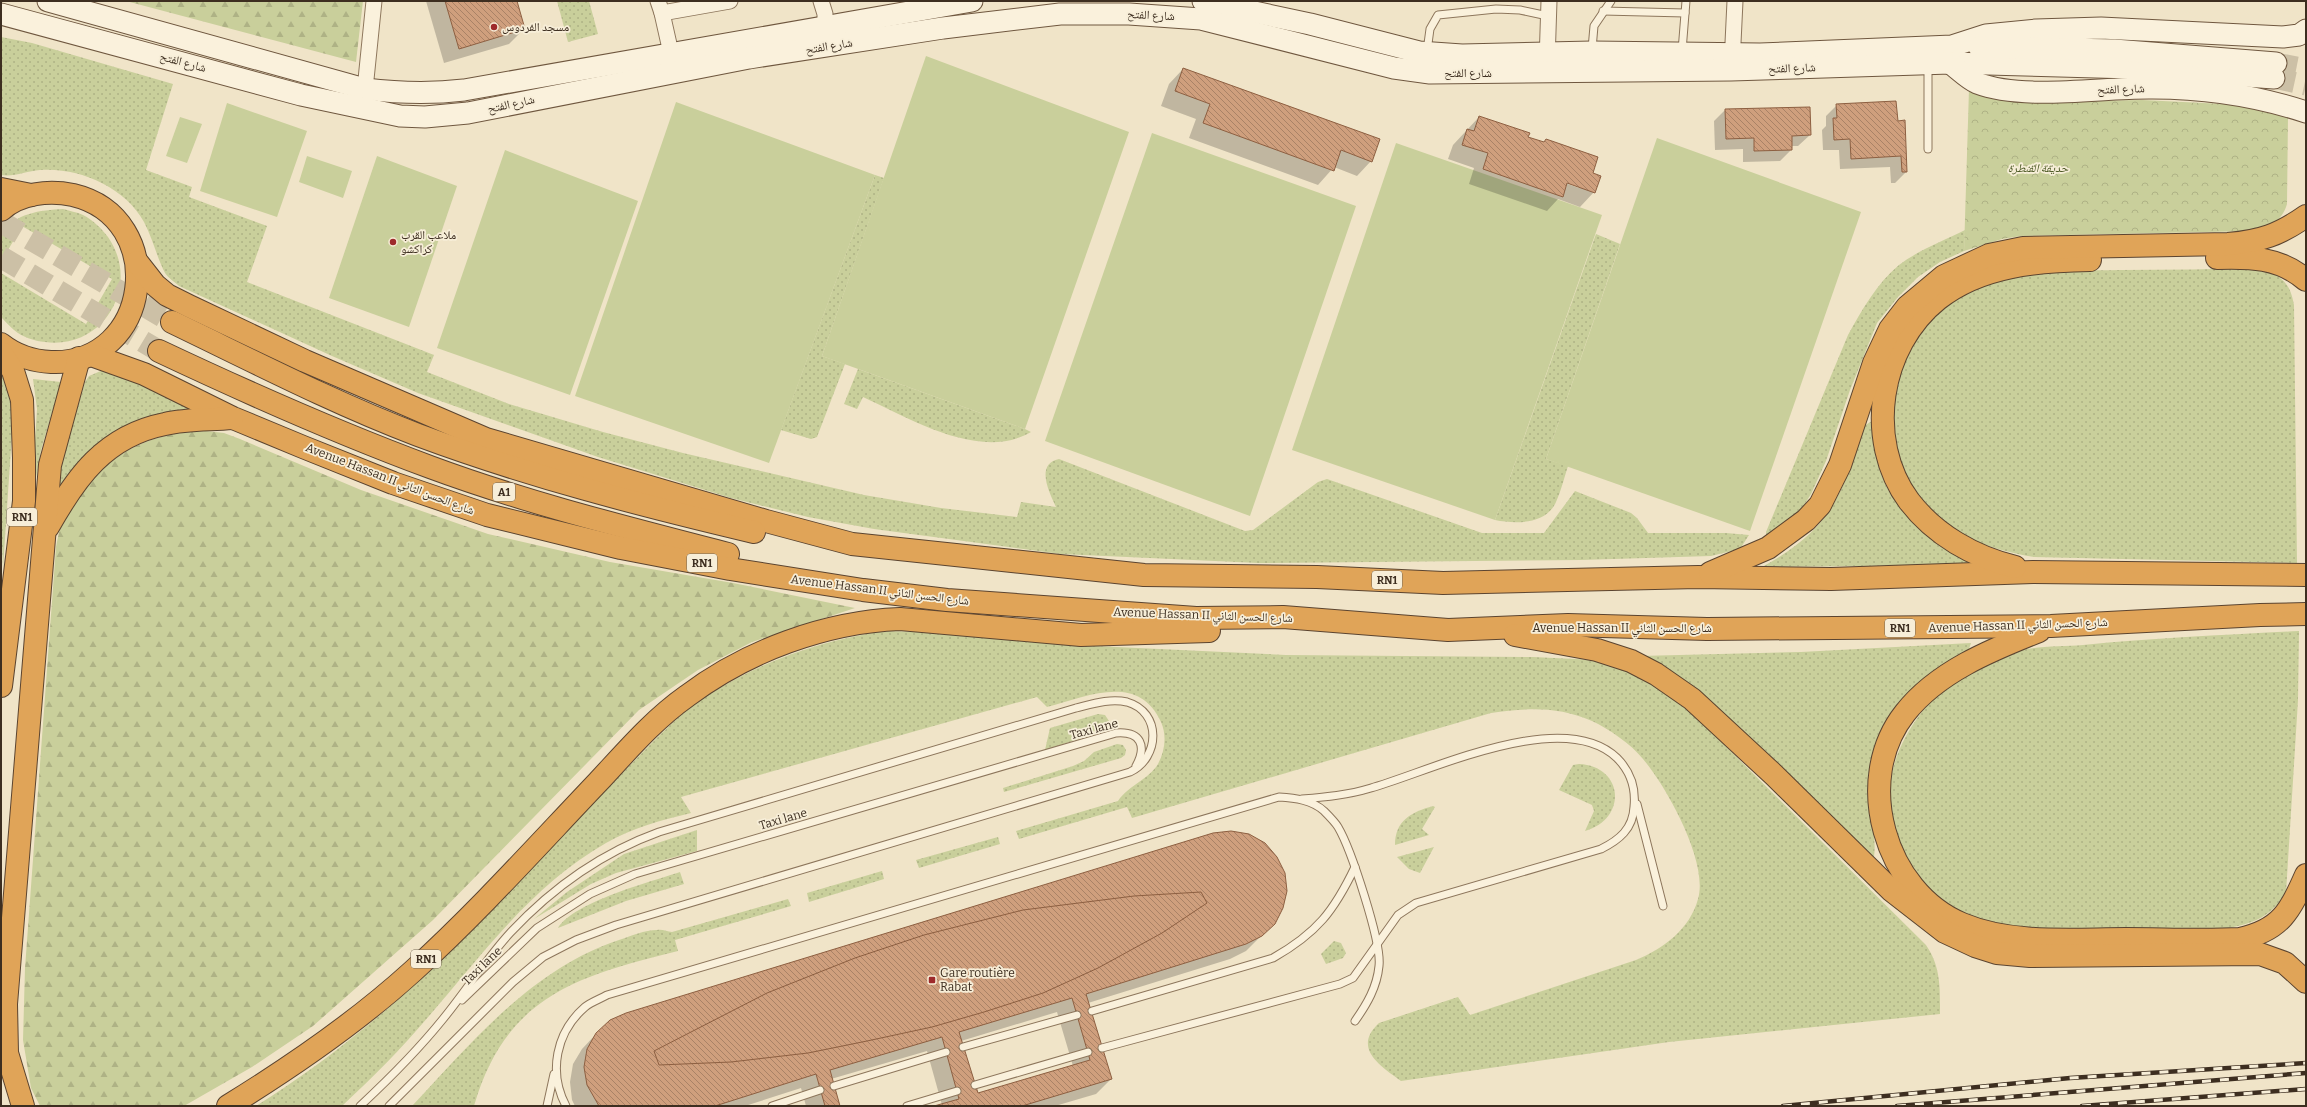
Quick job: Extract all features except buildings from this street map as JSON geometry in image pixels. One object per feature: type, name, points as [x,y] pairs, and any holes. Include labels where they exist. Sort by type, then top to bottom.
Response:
[{"type":"highway","points":[[1,189],[30,195],[58,192],[86,198],[109,214],[128,235],[137,262],[138,284],[134,306],[124,326],[109,342],[85,357],[64,363],[36,362],[10,352],[1,344]]},
{"type":"highway","points":[[1,210],[6,206],[30,195]]},
{"type":"highway","points":[[1698,577],[1729,566],[1768,548],[1801,525],[1820,505],[1840,465],[1874,363],[1890,329],[1907,307],[1944,276],[1989,255],[2023,248],[2228,244],[2251,242],[2273,236],[2306,216]]},
{"type":"highway","points":[[2033,572],[1991,561],[1969,551],[1925,519],[1909,501],[1898,482],[1888,454],[1882,426],[1883,399],[1887,378],[1896,354],[1921,314],[1938,298],[1977,277],[1994,270],[2039,263],[2252,257],[2270,260],[2287,266],[2306,280]]},
{"type":"highway","name":"RN1","points":[[137,262],[155,285],[167,295],[188,306],[305,361],[486,439],[852,544],[1144,575],[1317,577],[1443,583],[1698,577],[1831,579],[2033,572],[2306,574]]},
{"type":"highway","name":"A1","points":[[172,322],[264,367],[410,432],[537,476],[767,535],[852,544]]},
{"type":"highway","name":"A1","points":[[160,351],[261,399],[357,440],[432,468],[522,498],[622,527],[863,590]]},
{"type":"highway","name":"RN1","points":[[1,353],[13,371],[22,400],[24,458],[24,501],[1,686]]},
{"type":"highway","points":[[23,1106],[7,1053],[6,1004],[45,531],[52,451],[85,357]]},
{"type":"highway","name":"Avenue Hassan II شارع الحسن الثاني","points":[[85,357],[144,374],[233,418],[393,483],[488,515],[621,548],[863,590],[947,600],[1105,613],[1196,618],[1283,617],[1448,630],[1568,625],[1699,628],[2051,626],[2306,614]]},
{"type":"highway","points":[[45,531],[70,489],[108,449],[140,432],[165,424],[233,418]]},
{"type":"highway","name":"RN1","points":[[228,1106],[268,1081],[354,1021],[414,971],[479,906],[653,725],[686,696],[720,674],[748,660],[826,629],[878,620],[900,619],[1081,635],[1288,630],[1348,622]]},
{"type":"highway","points":[[2051,626],[1995,649],[1957,670],[1920,697],[1904,714],[1892,736],[1883,762],[1880,784],[1883,826],[1890,849],[1901,871],[1920,894],[1937,909],[1961,924],[1989,933],[2052,939],[2229,939],[2260,935],[2272,927],[2293,904],[2306,875]]},
{"type":"highway","points":[[1495,629],[1542,642],[1597,650],[1631,661],[1656,674],[1692,699],[1774,775],[1891,890],[1945,932],[1975,946],[1997,953],[2030,956],[2260,954],[2285,963],[2306,982]]},
{"type":"street","name":"شارع الفتح","points":[[48,1],[365,88],[403,93],[464,90],[1021,17],[1076,13],[1129,14],[1203,6],[1259,12],[1344,44],[1394,68],[1430,73],[1547,63],[1593,62],[1928,64],[1951,55],[1986,35],[2036,30],[2101,28],[2282,37],[2299,35],[2306,30]]},
{"type":"street","points":[[363,110],[374,1]]},
{"type":"street","points":[[673,62],[660,7],[730,1]]},
{"type":"street","points":[[821,1],[825,14],[825,26]]},
{"type":"street","name":"شارع الفتح","points":[[1,14],[363,110],[400,116],[425,117],[468,112],[825,26],[965,1]]},
{"type":"street","points":[[965,1],[965,25]]},
{"type":"street","points":[[1732,62],[1735,1]]},
{"type":"street","points":[[1547,63],[1549,8]]},
{"type":"street","name":"شارع الفتح","points":[[1344,44],[1392,46],[1426,53],[1547,63]]},
{"type":"street","points":[[1951,55],[2114,50],[2275,70]]},
{"type":"street","name":"شارع الفتح","points":[[1593,62],[1682,53],[1732,62],[1951,55],[1976,82],[1996,88],[2027,92],[2162,88],[2240,94],[2278,103],[2306,112]]},
{"type":"lane","points":[[1593,62],[1594,26],[1611,1]]},
{"type":"lane","points":[[1682,53],[1686,1]]},
{"type":"lane","points":[[1426,53],[1430,30],[1438,15],[1496,9],[1549,8]]},
{"type":"lane","points":[[1603,11],[1685,13]]},
{"type":"lane","points":[[1928,64],[1928,149]]},
{"type":"lane","points":[[360,1106],[386,1082],[442,1020],[509,934],[539,904],[576,874],[609,853],[659,832],[1101,702],[1116,700],[1128,703],[1140,710],[1148,718],[1153,730],[1154,743],[1150,756],[1141,766],[1134,770],[616,925],[576,940],[544,957],[513,982],[389,1106]]},
{"type":"lane","name":"Taxi lane","points":[[442,1020],[537,928],[590,894],[635,874],[1116,733],[1127,732],[1134,734],[1142,745],[1141,758],[1134,770]]},
{"type":"lane","points":[[547,1106],[559,1046],[569,1024],[586,1006],[607,995],[1252,804],[1279,797],[1302,799],[1347,794],[1371,788],[1480,752],[1523,740],[1576,739],[1611,752],[1623,764],[1632,779],[1635,797],[1663,906]]},
{"type":"lane","points":[[1102,1048],[1340,984],[1353,978],[1398,915],[1416,903],[1601,849],[1617,841],[1627,830],[1634,816],[1635,797]]},
{"type":"lane","points":[[1302,799],[1323,810],[1337,826],[1355,866],[1377,945],[1380,964],[1377,980],[1368,1001],[1355,1021]]},
{"type":"lane","points":[[1092,1011],[1274,958],[1293,946],[1324,918],[1340,898],[1355,866]]},
{"type":"lane","points":[[964,1047],[1077,1015]]},
{"type":"lane","points":[[834,1086],[946,1052]]},
{"type":"lane","points":[[975,1085],[1088,1052]]},
{"type":"lane","points":[[555,1070],[560,1094],[566,1106]]},
{"type":"lane","points":[[772,1106],[820,1090]]},
{"type":"lane","points":[[907,1106],[957,1091]]},
{"type":"green space","points":[[126,1],[363,1],[356,62]]},
{"type":"green space","points":[[557,1],[589,1],[598,34],[568,42]]},
{"type":"green space","points":[[1,37],[32,43],[173,84],[146,170],[192,187],[189,197],[267,226],[247,282],[434,355],[427,372],[509,404],[603,432],[683,453],[864,495],[941,508],[1017,517],[1021,502],[1056,507],[1048,487],[1046,472],[1047,466],[1059,459],[1245,531],[1253,530],[1318,482],[1327,479],[1482,533],[1544,533],[1575,491],[1631,513],[1637,518],[1648,533],[1726,533],[1749,535],[1740,549],[1711,556],[1581,560],[1259,563],[1061,554],[874,529],[808,517],[731,498],[598,457],[418,393],[332,356],[179,286],[165,273],[147,228],[136,210],[113,189],[100,182],[70,172],[55,170],[40,170],[11,175],[1,175]]},
{"type":"green space","points":[[926,56],[1129,132],[1025,429],[822,356]]},
{"type":"green space","name":"حديقة القنطرة","points":[[1969,89],[2012,102],[2142,100],[2244,105],[2288,117],[2287,204],[2285,210],[2278,220],[2268,226],[2251,231],[2021,236],[2002,239],[1964,251]]},
{"type":"green space","points":[[676,102],[875,175],[769,463],[575,396]]},
{"type":"green space","points":[[227,103],[307,131],[277,217],[200,191]]},
{"type":"green space","points":[[180,117],[202,124],[187,163],[166,156]]},
{"type":"green space","points":[[1152,133],[1356,206],[1250,516],[1045,441]]},
{"type":"green space","points":[[1657,138],[1861,212],[1750,531],[1546,459]]},
{"type":"green space","points":[[1396,143],[1602,215],[1495,520],[1292,450]]},
{"type":"green space","points":[[505,150],[638,201],[570,395],[437,348]]},
{"type":"green space","points":[[307,156],[352,171],[343,198],[299,182]]},
{"type":"green space","name":"ملاعب القرب كراكشو","points":[[377,156],[457,186],[409,327],[329,298]]},
{"type":"green space","points":[[875,175],[884,178],[822,356],[845,364],[817,437],[811,439],[781,430]]},
{"type":"green space","points":[[63,209],[87,217],[103,231],[108,237],[117,256],[121,275],[118,294],[111,311],[99,325],[84,336],[66,342],[45,342],[21,335],[1,317],[1,273],[86,324],[112,279],[22,226],[1,262],[1,235],[6,228],[21,217],[46,210]]},
{"type":"green space","points":[[1965,230],[1964,251],[1940,262],[1918,277],[1898,297],[1877,323],[1850,390],[1826,461],[1811,494],[1801,510],[1767,540],[1766,532],[1848,335],[1864,307],[1877,288],[1899,265],[1923,250]]},
{"type":"green space","points":[[1596,234],[1620,244],[1546,459],[1568,466],[1556,502],[1551,510],[1538,519],[1520,522],[1495,520]]},
{"type":"green space","points":[[2263,268],[2281,278],[2288,286],[2294,305],[2297,563],[2034,557],[2019,554],[1989,546],[1961,534],[1948,526],[1924,505],[1906,479],[1896,450],[1893,419],[1897,388],[1907,358],[1922,331],[1943,308],[1969,291],[2006,278],[2044,272],[2082,270]]},
{"type":"green space","points":[[1,369],[14,403],[3,568],[1,523]]},
{"type":"green space","points":[[858,369],[1031,432],[1011,440],[990,442],[968,440],[945,434],[901,416],[863,397],[857,409],[844,404]]},
{"type":"green space","points":[[103,370],[112,370],[198,413],[163,417],[57,493],[60,469],[85,382],[89,376]]},
{"type":"green space","points":[[33,379],[61,382],[41,450],[31,506],[37,409]]},
{"type":"green space","points":[[1872,421],[1879,467],[1891,495],[1911,519],[1923,529],[1975,565],[1762,567],[1804,539],[1819,525],[1840,492],[1864,426]]},
{"type":"green space","points":[[206,431],[224,433],[361,490],[488,534],[610,562],[733,583],[855,608],[752,642],[698,670],[639,710],[433,920],[313,1026],[252,1067],[184,1106],[40,1106],[31,1088],[23,1040],[25,968],[56,547],[60,528],[64,514],[94,477],[121,455],[136,446],[169,435]]},
{"type":"green space","points":[[884,631],[931,632],[1095,646],[1286,655],[1533,657],[1596,660],[1640,677],[1668,692],[1686,707],[1926,945],[1935,961],[1939,978],[1940,1014],[1669,1042],[1401,1081],[1378,1063],[1372,1056],[1368,1040],[1371,1032],[1379,1023],[1458,997],[1470,1015],[1636,960],[1665,944],[1682,929],[1689,920],[1698,899],[1700,883],[1697,865],[1683,825],[1663,787],[1652,771],[1638,753],[1626,742],[1592,721],[1579,716],[1554,711],[1530,709],[1504,711],[1491,713],[1132,818],[1127,807],[1019,839],[1016,831],[1118,801],[1122,795],[1154,770],[1158,764],[1164,749],[1165,738],[1161,722],[1151,707],[1139,697],[1125,693],[1110,692],[1078,698],[1047,707],[1037,697],[681,797],[691,813],[637,829],[616,838],[579,860],[555,879],[510,922],[408,1039],[342,1106],[256,1106],[323,1060],[418,982],[477,925],[655,740],[698,701],[729,683],[771,662],[815,646]]},
{"type":"green space","points":[[2299,631],[2298,700],[2286,893],[2273,909],[2260,918],[2252,922],[2224,929],[2036,928],[1998,924],[1973,917],[1950,905],[1930,889],[1921,879],[1907,858],[1893,825],[1889,806],[1889,787],[1893,767],[1909,730],[1921,713],[1933,699],[1953,682],[2000,658],[2016,652],[2035,648]]},
{"type":"green space","points":[[1971,643],[1968,652],[1915,690],[1900,703],[1893,711],[1881,733],[1876,745],[1868,782],[1868,793],[1874,833],[1874,857],[1783,771],[1639,656],[1801,652]]},
{"type":"green space","points":[[1098,714],[1105,715],[1109,721],[1103,731],[1045,750],[1050,728]]},
{"type":"green space","points":[[1117,744],[1123,745],[1126,750],[1125,755],[1121,758],[1004,792],[1003,788],[1073,766],[1084,761],[1094,752]]},
{"type":"green space","points":[[1579,764],[1594,767],[1605,774],[1612,783],[1615,794],[1614,805],[1609,816],[1599,825],[1585,831],[1594,811],[1592,805],[1559,790],[1573,765]]},
{"type":"green space","points":[[1433,806],[1435,807],[1422,829],[1429,835],[1395,845],[1396,836],[1401,823],[1412,814]]},
{"type":"green space","points":[[697,830],[697,851],[616,873],[591,884],[534,919],[567,892],[624,854]]},
{"type":"green space","points":[[998,837],[1000,844],[919,868],[916,860]]},
{"type":"green space","points":[[1434,847],[1420,873],[1409,869],[1397,857]]},
{"type":"green space","points":[[882,871],[884,879],[809,902],[807,893]]},
{"type":"green space","points":[[680,872],[684,884],[626,901],[558,928],[567,919],[596,901],[632,887]]},
{"type":"green space","points":[[788,899],[791,906],[675,940],[678,951],[608,970],[578,982],[550,997],[526,1015],[505,1039],[488,1069],[474,1106],[412,1106],[481,1033],[531,988],[559,969],[588,953],[643,932],[659,930],[672,932]]},
{"type":"green space","points":[[1334,941],[1341,943],[1346,953],[1343,958],[1326,964],[1321,954]]},
{"type":"tunnel","points":[[2276,63],[2306,69]]},
{"type":"tunnel","points":[[2274,78],[2306,85]]},
{"type":"tunnel","points":[[1,222],[172,322]]},
{"type":"tunnel","points":[[1,257],[159,351]]},
{"type":"railway","points":[[1783,1106],[2070,1078],[2306,1063]]},
{"type":"railway","points":[[1897,1106],[2306,1073]]},
{"type":"railway","points":[[2082,1106],[2306,1089]]},
{"type":"place","name":"مسجد الفردوس","points":[[494,27]]},
{"type":"place","name":"ملاعب القرب كراكشو","points":[[393,242]]},
{"type":"place","name":"Gare routière Rabat","points":[[932,980]]}]
